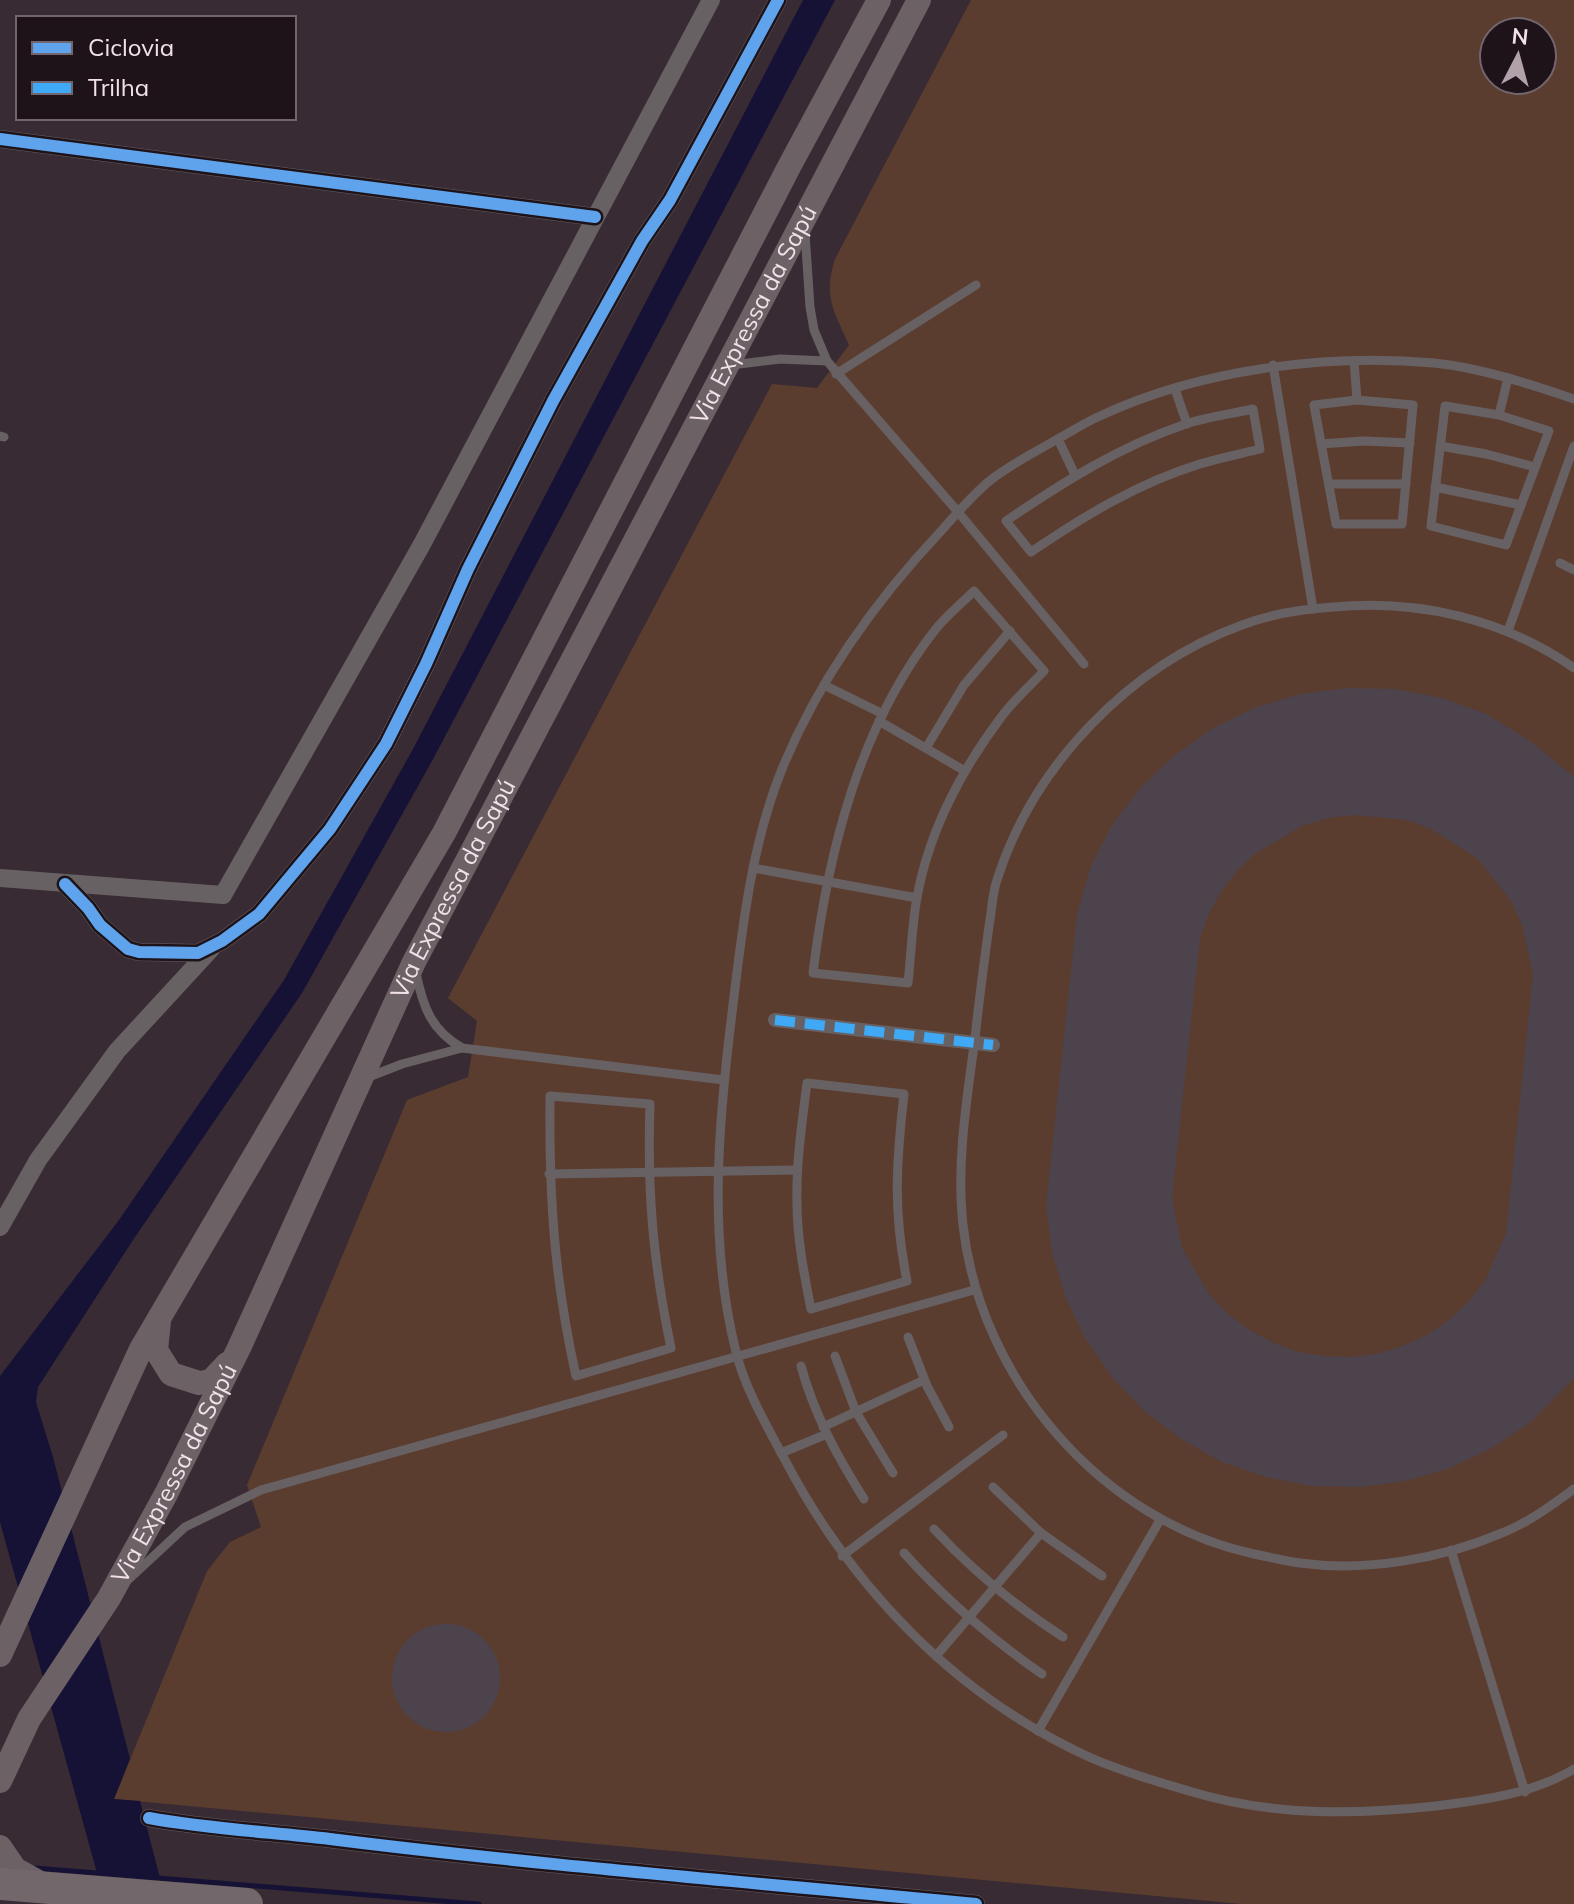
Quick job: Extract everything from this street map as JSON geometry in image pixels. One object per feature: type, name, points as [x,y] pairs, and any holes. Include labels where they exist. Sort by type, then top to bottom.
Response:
[{"type":"highway","points":[[0,1884],[247,1904]]},
{"type":"main road","name":"Via Expressa da Sapú","points":[[0,1655],[123,1384],[160,1314],[444,833],[790,165],[879,0]]},
{"type":"main road","name":"Via Expressa da Sapú","points":[[0,1781],[29,1719],[109,1598],[166,1494],[239,1348],[414,962],[919,0]]},
{"type":"main road","points":[[160,1314],[156,1350],[171,1374],[199,1383],[211,1381],[239,1348]]},
{"type":"main road","points":[[0,1847],[15,1869],[51,1889]]},
{"type":"street","points":[[0,878],[223,895],[421,546],[711,0]]},
{"type":"street","points":[[0,1227],[38,1160],[117,1051],[211,949],[259,914],[330,829],[386,744],[468,569],[553,401],[642,241],[670,200],[778,0]]},
{"type":"street","points":[[0,139],[595,217]]},
{"type":"street","points":[[65,884],[100,925],[128,949],[183,953],[211,949]]},
{"type":"street","points":[[775,1020],[993,1045]]},
{"type":"street","points":[[149,1818],[196,1826],[274,1832],[512,1861],[976,1904]]},
{"type":"lane","points":[[804,218],[810,307],[814,330],[827,361],[1084,664]]},
{"type":"lane","points":[[836,374],[976,285]]},
{"type":"lane","points":[[727,365],[780,359],[827,361]]},
{"type":"lane","points":[[1354,361],[1357,400]]},
{"type":"lane","points":[[1574,399],[1508,378],[1438,364],[1354,361],[1273,365],[1175,389],[1102,415],[989,481],[905,569],[855,632],[824,685],[781,771],[753,868],[743,922],[724,1080],[716,1218],[720,1265],[736,1357],[809,1505],[842,1556],[887,1610],[936,1656],[1038,1731],[1093,1759],[1152,1780],[1212,1798],[1274,1809],[1335,1813],[1396,1810],[1525,1792],[1574,1769]]},
{"type":"lane","points":[[1273,365],[1313,609]]},
{"type":"lane","points":[[1499,415],[1508,378]]},
{"type":"lane","points":[[1175,389],[1187,424]]},
{"type":"lane","points":[[1357,400],[1413,405],[1402,524],[1336,524],[1314,405],[1357,400]]},
{"type":"lane","points":[[1445,406],[1499,415],[1549,431],[1506,545],[1431,526],[1445,406]]},
{"type":"lane","points":[[1253,409],[1260,449],[1200,464],[1142,486],[1081,518],[1031,552],[1006,521],[1075,475],[1123,450],[1187,424],[1253,409]]},
{"type":"lane","points":[[1058,439],[1075,475]]},
{"type":"lane","points":[[1321,444],[1363,441],[1410,443]]},
{"type":"lane","points":[[1440,446],[1535,467]]},
{"type":"lane","points":[[1508,631],[1574,446]]},
{"type":"lane","points":[[1329,484],[1406,484]]},
{"type":"lane","points":[[1435,487],[1521,505]]},
{"type":"lane","points":[[1560,563],[1574,570]]},
{"type":"lane","points":[[974,591],[1044,671],[1003,714],[965,771],[942,816],[917,898],[908,983],[813,973],[827,881],[844,815],[881,718],[906,671],[937,628],[974,591]]},
{"type":"lane","points":[[1574,668],[1508,631],[1457,615],[1408,606],[1360,604],[1313,609],[1244,624],[1182,653],[1121,694],[1072,746],[1028,809],[996,882],[960,1168],[963,1224],[974,1290],[1001,1354],[1046,1423],[1096,1475],[1160,1520],[1228,1548],[1302,1564],[1378,1565],[1451,1550],[1505,1532],[1574,1489]]},
{"type":"lane","points":[[926,748],[964,685],[1010,631]]},
{"type":"lane","points":[[824,685],[965,771]]},
{"type":"lane","points":[[753,868],[917,898]]},
{"type":"lane","points":[[414,962],[427,1014],[448,1040],[462,1048]]},
{"type":"lane","points":[[359,1081],[402,1064],[462,1048],[724,1080]]},
{"type":"lane","points":[[807,1083],[904,1094],[895,1190],[898,1236],[907,1281],[811,1309],[799,1241],[797,1170],[807,1083]]},
{"type":"lane","points":[[550,1096],[650,1104],[648,1172],[659,1290],[671,1348],[576,1376],[561,1308],[552,1236],[550,1096]]},
{"type":"lane","points":[[549,1174],[797,1170]]},
{"type":"lane","points":[[109,1598],[185,1527],[261,1490],[974,1290]]},
{"type":"lane","points":[[908,1337],[924,1380],[949,1427]]},
{"type":"lane","points":[[835,1356],[856,1412],[893,1473]]},
{"type":"lane","points":[[801,1366],[810,1399],[864,1499]]},
{"type":"lane","points":[[781,1453],[856,1412],[924,1380]]},
{"type":"lane","points":[[842,1556],[1003,1435]]},
{"type":"lane","points":[[993,1487],[1041,1533],[1102,1576]]},
{"type":"lane","points":[[1038,1731],[1160,1520]]},
{"type":"lane","points":[[934,1529],[962,1560],[995,1588],[1063,1637]]},
{"type":"lane","points":[[936,1656],[1041,1533]]},
{"type":"lane","points":[[1451,1550],[1525,1792]]},
{"type":"lane","points":[[904,1553],[968,1619],[1042,1674]]},
{"type":"shaded area","points":[[803,0],[835,0],[432,761],[302,993],[133,1240],[38,1387],[36,1402],[53,1457],[130,1759],[114,1799],[140,1801],[160,1878],[97,1873],[0,1522],[0,1376],[119,1220],[284,980],[413,749]]},
{"type":"shaded area","points":[[971,0],[1574,0],[1574,1904],[1242,1904],[114,1799],[207,1571],[230,1542],[261,1527],[247,1485],[407,1100],[468,1077],[477,1021],[448,998],[772,384],[817,388],[849,345],[832,304],[835,259]]},
{"type":"building","points":[[1348,688],[1395,689],[1442,698],[1486,714],[1529,740],[1574,777],[1574,1378],[1531,1422],[1492,1448],[1450,1468],[1405,1481],[1359,1487],[1312,1486],[1266,1477],[1222,1462],[1181,1439],[1144,1411],[1112,1377],[1085,1338],[1065,1296],[1052,1252],[1046,1206],[1077,914],[1091,866],[1112,825],[1141,787],[1175,755],[1213,728],[1256,707],[1301,694]],"holes":[[[1355,815],[1408,820],[1433,830],[1478,859],[1511,901],[1522,925],[1533,975],[1506,1233],[1485,1281],[1449,1320],[1427,1335],[1377,1354],[1350,1357],[1297,1352],[1249,1330],[1227,1313],[1209,1294],[1182,1248],[1172,1198],[1200,938],[1220,893],[1237,871],[1256,853],[1302,826],[1328,818]]]},
{"type":"building","points":[[446,1624],[467,1628],[484,1640],[496,1657],[500,1678],[496,1699],[484,1716],[467,1728],[446,1732],[425,1728],[408,1716],[396,1699],[392,1678],[396,1657],[408,1640],[425,1628]]},
{"type":"waterway","points":[[35,1868],[479,1904]]},
{"type":"marked path","points":[[775,1020],[993,1045]]},
{"type":"cycle path","points":[[65,884],[100,925],[128,949],[198,953],[222,941],[259,914],[330,829],[386,744],[468,569],[553,401],[642,241],[670,200],[778,0]]},
{"type":"cycle path","points":[[0,139],[595,217]]},
{"type":"cycle path","points":[[149,1818],[491,1858],[976,1904]]}]
